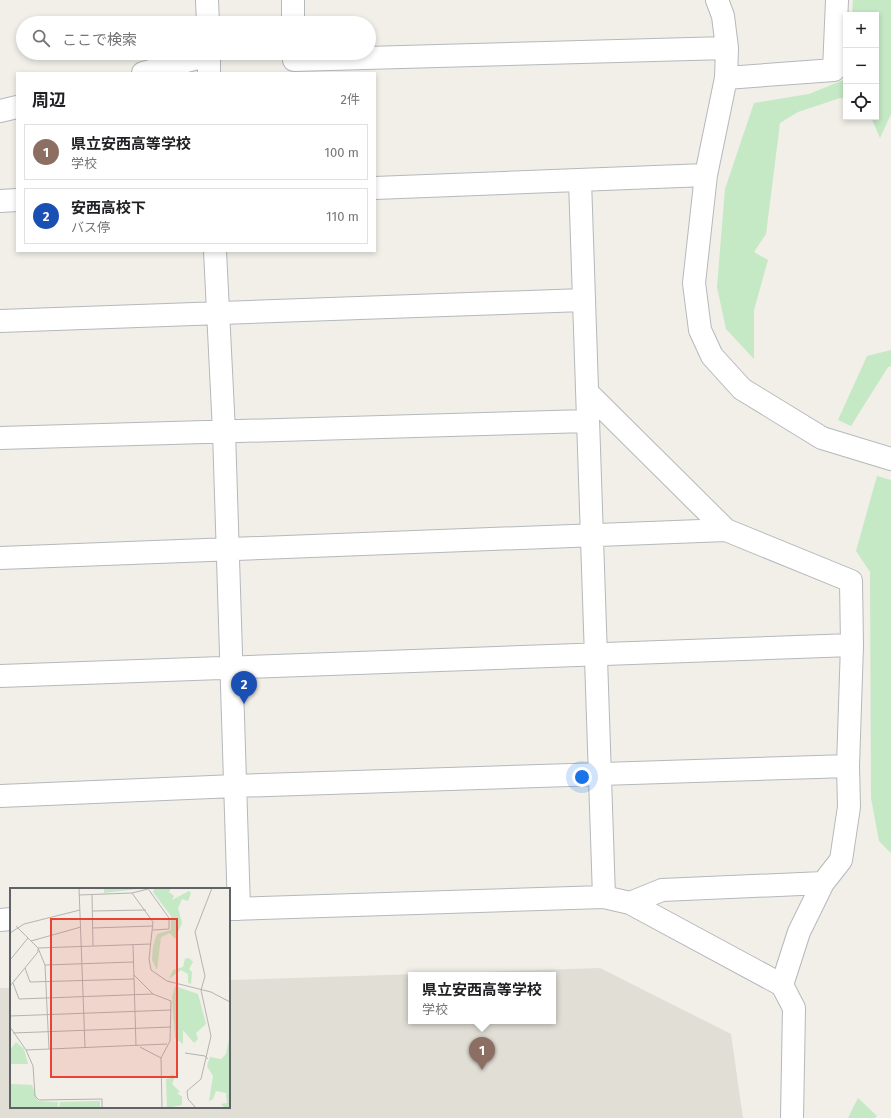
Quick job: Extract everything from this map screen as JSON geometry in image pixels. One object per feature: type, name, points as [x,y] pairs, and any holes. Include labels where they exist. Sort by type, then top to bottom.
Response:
[{"type":"street","points":[[207,0],[208,16]]},
{"type":"street","points":[[292,0],[293,16]]},
{"type":"street","points":[[717,0],[723,16],[727,48],[726,78],[706,175],[694,283],[700,330],[712,356],[742,389],[822,438],[891,459]]},
{"type":"street","points":[[726,78],[834,70],[837,0]]},
{"type":"street","points":[[376,59],[727,48]]},
{"type":"street","points":[[147,72],[209,60]]},
{"type":"street","points":[[294,62],[356,60]]},
{"type":"street","points":[[0,112],[16,107]]},
{"type":"street","points":[[376,188],[706,175]]},
{"type":"street","points":[[580,180],[604,897]]},
{"type":"street","points":[[0,201],[16,200]]},
{"type":"street","points":[[215,252],[224,431],[230,669],[235,786],[234,909],[604,897],[630,903],[782,985],[794,1008],[792,1118]]},
{"type":"street","points":[[0,321],[583,300]]},
{"type":"street","points":[[588,393],[726,530],[851,581],[852,645],[848,766],[849,807],[841,860],[823,883],[799,932],[782,985]]},
{"type":"street","points":[[0,438],[588,421]]},
{"type":"street","points":[[0,558],[227,548],[726,530]]},
{"type":"street","points":[[0,676],[230,669],[852,645]]},
{"type":"street","points":[[0,796],[601,773],[848,766]]},
{"type":"street","points":[[630,903],[662,890],[823,883]]},
{"type":"street","points":[[0,920],[10,919]]},
{"type":"shaded area","points":[[600,968],[731,1034],[743,1118],[0,1118],[0,988],[10,988],[10,1108],[230,1108],[230,980],[408,974],[408,1024],[556,1024],[556,972],[476,972]]},
{"type":"green space","points":[[853,0],[891,0],[891,114],[880,138],[872,120],[879,120],[879,12],[852,12]]},
{"type":"green space","points":[[843,80],[843,98],[840,98],[798,112],[780,123],[766,234],[754,252],[768,260],[754,310],[754,359],[726,329],[717,287],[725,189],[754,103],[809,94]]},
{"type":"green space","points":[[891,350],[891,366],[888,367],[851,426],[838,420],[867,356]]},
{"type":"green space","points":[[877,476],[891,480],[891,853],[879,841],[871,798],[870,572],[856,551]]},
{"type":"green space","points":[[858,1098],[877,1116],[875,1118],[848,1118]]},
{"type":"place","name":"安西高校下","points":[[244,704]]},
{"type":"place","name":"県立安西高等学校","points":[[482,1070]]}]
